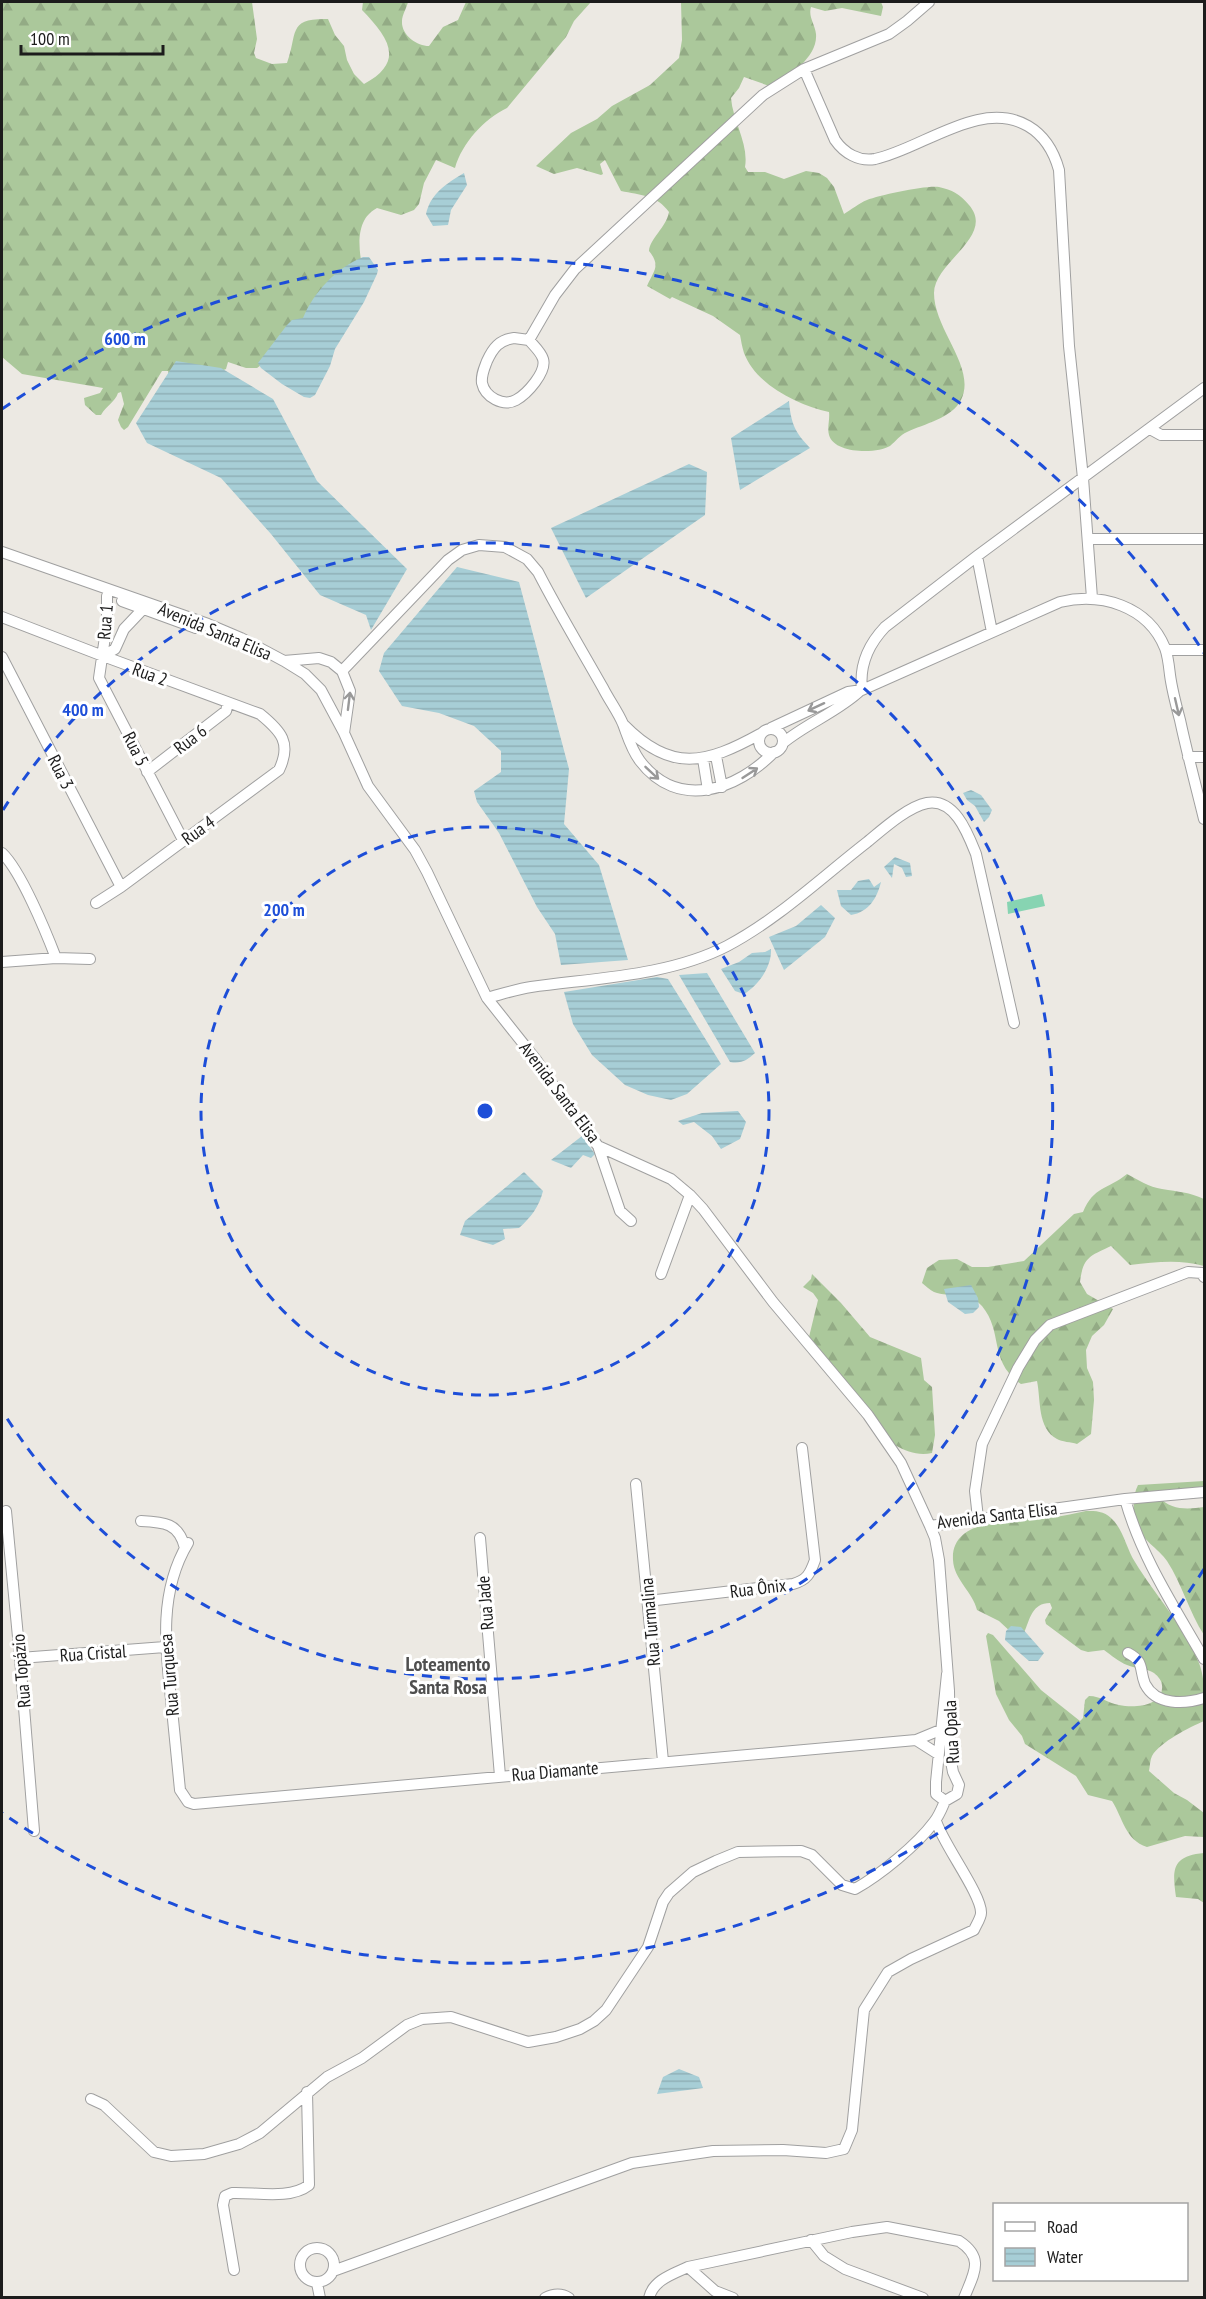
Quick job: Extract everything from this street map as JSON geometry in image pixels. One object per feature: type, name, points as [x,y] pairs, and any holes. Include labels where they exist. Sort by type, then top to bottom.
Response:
[{"type":"street","points":[[529,340],[555,295],[575,269],[763,95],[804,69],[889,34],[929,2]]},
{"type":"street","points":[[804,69],[836,140],[843,150],[854,156],[876,159],[977,120],[995,117],[1023,123],[1038,133],[1049,146],[1059,170],[1069,346],[1083,478],[1092,598]]},
{"type":"street","points":[[507,339],[529,340],[543,360],[544,367],[540,375],[516,400],[505,402],[493,398],[484,389],[482,382],[482,374],[491,352],[500,342],[507,339]]},
{"type":"street","points":[[342,671],[455,555],[471,547],[497,545],[520,554],[538,572],[623,724],[634,753],[650,772],[660,781],[691,791],[722,787],[753,772],[783,743],[806,726],[852,700],[862,690],[863,664],[868,649],[879,634],[977,556],[1203,392]]},
{"type":"street","points":[[1150,429],[1161,435],[1204,435]]},
{"type":"street","points":[[1088,539],[1204,539]]},
{"type":"street","name":"Avenida Santa Elisa","points":[[2,552],[208,624],[241,638],[305,674],[321,690],[368,786],[415,850],[427,872],[487,998],[537,1061],[598,1146],[671,1179],[703,1209],[773,1302],[881,1432],[901,1463],[930,1526],[1125,1499],[1204,1492]]},
{"type":"street","points":[[977,556],[992,632]]},
{"type":"street","points":[[52,569],[60,578],[196,628],[208,624]]},
{"type":"street","name":"Rua 1","points":[[102,656],[107,623],[107,596]]},
{"type":"street","points":[[623,724],[641,742],[658,752],[674,757],[703,759],[716,756],[848,692],[862,690],[1060,602],[1092,598],[1122,606],[1141,616],[1156,631],[1166,650],[1188,757],[1204,819]]},
{"type":"street","name":"Rua 1","points":[[102,656],[116,648],[124,629],[143,609]]},
{"type":"street","name":"Rua 2","points":[[2,617],[260,714],[273,724],[286,747]]},
{"type":"street","points":[[1166,650],[1204,650]]},
{"type":"street","name":"Rua 5","points":[[102,656],[99,678],[183,840]]},
{"type":"street","name":"Rua 3","points":[[2,657],[121,887]]},
{"type":"street","points":[[284,661],[319,658],[331,662],[342,671],[350,691],[344,733]]},
{"type":"street","name":"Rua 6","points":[[147,772],[226,711],[228,703]]},
{"type":"street","points":[[771,728],[782,735],[783,743]]},
{"type":"street","points":[[760,734],[760,746],[766,752],[774,752]]},
{"type":"street","name":"Rua 4","points":[[96,903],[279,770],[285,758],[286,747]]},
{"type":"street","points":[[716,756],[722,787]]},
{"type":"street","points":[[1188,757],[1204,757]]},
{"type":"street","points":[[703,759],[708,789]]},
{"type":"street","points":[[1191,770],[1204,779]]},
{"type":"street","points":[[487,998],[531,987],[614,977],[702,957],[728,945],[773,917],[892,822],[925,803],[935,802],[944,805],[958,819],[976,855],[1014,1023]]},
{"type":"street","points":[[2,853],[10,863],[35,909],[56,958]]},
{"type":"street","points":[[2,962],[56,958],[90,959]]},
{"type":"street","points":[[598,1146],[620,1211],[631,1221]]},
{"type":"street","points":[[661,1274],[690,1195]]},
{"type":"street","points":[[978,1518],[975,1491],[982,1444],[1018,1368],[1035,1340],[1050,1325],[1188,1272],[1204,1276]]},
{"type":"street","name":"Rua Ônix","points":[[648,1601],[793,1584],[803,1581],[811,1574],[815,1560],[802,1448]]},
{"type":"street","name":"Rua Turmalina","points":[[636,1484],[663,1761]]},
{"type":"street","points":[[1125,1499],[1132,1525],[1162,1587],[1204,1659]]},
{"type":"street","name":"Rua Topázio","points":[[6,1511],[34,1831]]},
{"type":"street","name":"Rua Turquesa","points":[[141,1521],[171,1526],[182,1535],[187,1545],[180,1557],[169,1596],[165,1647],[180,1790],[188,1802],[194,1804]]},
{"type":"street","name":"Rua Opala","points":[[930,1526],[939,1560],[949,1691],[944,1728],[953,1772],[959,1785],[957,1794],[945,1801],[936,1794],[938,1754]]},
{"type":"street","name":"Rua Jade","points":[[480,1538],[500,1776]]},
{"type":"street","name":"Rua Cristal","points":[[20,1658],[165,1647]]},
{"type":"street","points":[[1128,1653],[1136,1657],[1142,1666],[1144,1682],[1150,1692],[1161,1699],[1174,1702],[1204,1698]]},
{"type":"street","points":[[916,1740],[938,1754],[944,1728]]},
{"type":"street","name":"Rua Diamante","points":[[194,1804],[916,1740],[944,1728]]},
{"type":"street","points":[[91,2099],[104,2105],[154,2152],[171,2156],[204,2154],[239,2144],[260,2133],[327,2077],[362,2058],[407,2025],[422,2019],[451,2017],[528,2042],[556,2037],[580,2029],[606,2010],[615,1998],[648,1947],[663,1902],[669,1893],[693,1872],[738,1852],[801,1851],[812,1855],[842,1885],[855,1888],[869,1881],[922,1836],[936,1821],[945,1801]]},
{"type":"street","points":[[333,2271],[632,2163],[713,2151],[783,2150],[826,2153],[844,2149],[852,2130],[864,2010],[888,1972],[910,1959],[974,1930],[981,1914],[978,1900],[941,1836],[936,1821]]},
{"type":"street","points":[[234,2270],[223,2205],[225,2196],[232,2193],[286,2193],[303,2189],[309,2185],[307,2092]]},
{"type":"street","points":[[649,2298],[655,2286],[661,2281],[688,2267],[811,2240],[887,2228],[959,2241],[968,2247],[975,2256],[976,2264],[964,2298]]},
{"type":"street","points":[[811,2240],[824,2256],[845,2269],[923,2298]]},
{"type":"street","points":[[316,2248],[328,2252],[332,2258],[333,2271],[330,2277],[317,2283],[305,2278],[301,2273],[300,2259],[303,2253],[316,2248]]},
{"type":"street","points":[[332,2258],[351,2265]]},
{"type":"street","points":[[688,2267],[715,2291],[733,2298]]},
{"type":"street","points":[[317,2283],[320,2298]]},
{"type":"street","points":[[545,2298],[552,2295],[564,2295],[569,2298]]},
{"type":"green space","points":[[2,2],[252,2],[257,39],[254,53],[256,58],[272,64],[287,63],[296,29],[300,25],[315,19],[328,19],[335,35],[344,46],[347,60],[354,74],[364,84],[377,75],[389,57],[385,39],[362,10],[363,2],[408,2],[402,19],[404,31],[415,42],[429,46],[443,27],[458,20],[466,2],[591,2],[574,21],[566,37],[507,108],[490,118],[468,141],[455,168],[436,160],[424,183],[419,204],[414,210],[401,215],[377,208],[369,214],[360,232],[360,254],[366,285],[306,333],[257,368],[246,368],[228,362],[226,369],[183,387],[169,380],[168,371],[162,371],[124,430],[118,420],[124,404],[121,392],[101,415],[96,415],[85,405],[84,398],[100,393],[103,388],[22,374],[2,357]]},
{"type":"green space","points":[[681,2],[881,2],[883,7],[881,16],[842,8],[825,11],[811,7],[810,14],[816,34],[813,50],[808,58],[775,88],[744,77],[731,98],[743,141],[745,167],[748,172],[765,172],[784,179],[806,171],[819,173],[827,178],[834,187],[844,214],[873,198],[924,187],[939,187],[959,195],[969,205],[975,216],[975,227],[970,238],[943,271],[934,293],[940,321],[964,375],[961,400],[944,416],[905,433],[884,449],[856,451],[839,446],[829,435],[829,412],[792,399],[768,384],[750,364],[744,353],[740,335],[713,316],[672,297],[670,299],[647,286],[655,264],[649,251],[650,246],[665,223],[669,212],[664,206],[654,199],[621,191],[605,160],[600,164],[603,174],[601,175],[577,168],[554,174],[536,166],[571,133],[650,85],[679,58],[682,40]]},
{"type":"green space","points":[[1042,894],[1045,906],[1008,914],[1007,902]]},
{"type":"green space","points":[[1127,1174],[1153,1187],[1204,1199],[1204,1266],[1176,1262],[1130,1265],[1111,1246],[1089,1258],[1083,1267],[1080,1282],[1087,1294],[1113,1309],[1104,1325],[1092,1336],[1086,1350],[1087,1368],[1093,1382],[1091,1434],[1077,1444],[1061,1441],[1051,1434],[1043,1421],[1037,1381],[1021,1384],[1004,1366],[993,1326],[982,1306],[971,1298],[934,1292],[922,1283],[927,1268],[939,1260],[957,1259],[972,1267],[988,1267],[1024,1261],[1074,1214],[1083,1212],[1096,1193]]},
{"type":"green space","points":[[812,1274],[870,1337],[921,1358],[924,1380],[932,1387],[935,1435],[932,1453],[913,1453],[895,1445],[812,1344],[809,1337],[818,1300],[813,1293],[803,1287],[811,1279]]},
{"type":"green space","points":[[1204,1481],[1204,1488],[1159,1497],[1175,1507],[1204,1507],[1204,1635],[1167,1561],[1139,1531],[1134,1505],[1138,1485]]},
{"type":"green space","points":[[1086,1511],[1103,1513],[1115,1523],[1135,1562],[1177,1623],[1199,1663],[1204,1684],[1204,1721],[1162,1745],[1152,1756],[1149,1771],[1174,1793],[1204,1813],[1204,1837],[1185,1836],[1147,1847],[1140,1844],[1125,1828],[1112,1801],[1088,1795],[1076,1776],[1025,1744],[996,1694],[986,1636],[988,1633],[993,1635],[1041,1690],[1080,1721],[1083,1718],[1085,1700],[1089,1696],[1131,1706],[1151,1703],[1160,1695],[1162,1684],[1154,1673],[1124,1664],[1104,1650],[1088,1652],[1081,1650],[1046,1624],[1045,1620],[1052,1608],[1050,1603],[1035,1609],[1024,1633],[1013,1634],[999,1621],[977,1610],[954,1567],[955,1545],[963,1534],[976,1527],[1009,1520],[1054,1517]]},
{"type":"green space","points":[[1204,1853],[1204,1903],[1198,1899],[1176,1897],[1174,1879],[1176,1866],[1186,1857]]},
{"type":"water","points":[[464,173],[467,185],[451,210],[448,225],[433,226],[426,214],[432,200],[445,185]]},
{"type":"water","points":[[363,257],[369,257],[378,270],[377,274],[364,302],[335,349],[330,366],[315,395],[310,398],[304,397],[282,384],[258,363],[292,320],[303,318],[313,299],[327,282],[335,274]]},
{"type":"water","points":[[176,361],[221,368],[273,399],[317,481],[407,569],[371,630],[366,615],[320,595],[271,534],[221,478],[147,443],[136,423]]},
{"type":"water","points":[[789,401],[795,427],[810,448],[740,490],[731,438]]},
{"type":"water","points":[[689,464],[707,472],[705,515],[586,598],[551,528]]},
{"type":"water","points":[[457,567],[519,582],[569,769],[564,824],[599,865],[628,960],[561,965],[555,934],[537,907],[499,833],[477,802],[474,791],[501,772],[501,751],[474,726],[439,713],[402,706],[379,671],[384,653]]},
{"type":"water","points":[[971,790],[981,795],[992,810],[984,822],[975,806],[967,800],[963,793]]},
{"type":"water","points":[[895,857],[910,863],[912,876],[906,877],[902,868],[894,864],[892,878],[884,867]]},
{"type":"water","points":[[869,879],[874,887],[881,882],[877,893],[863,911],[851,915],[841,906],[837,890],[851,890],[858,881]]},
{"type":"water","points":[[821,905],[835,918],[825,937],[784,970],[769,937],[796,926]]},
{"type":"water","points":[[771,949],[767,968],[759,980],[744,994],[735,991],[721,969],[739,962],[752,953]]},
{"type":"water","points":[[707,973],[755,1053],[744,1061],[730,1062],[679,975]]},
{"type":"water","points":[[657,977],[668,979],[721,1064],[687,1094],[671,1100],[648,1095],[625,1085],[592,1055],[573,1024],[564,992]]},
{"type":"water","points":[[738,1111],[746,1122],[740,1139],[721,1149],[712,1136],[694,1122],[683,1125],[678,1121],[702,1113]]},
{"type":"water","points":[[582,1136],[595,1154],[591,1158],[583,1155],[571,1168],[551,1160]]},
{"type":"water","points":[[524,1172],[543,1191],[537,1207],[519,1228],[503,1229],[505,1239],[493,1245],[460,1235],[465,1221]]},
{"type":"water","points":[[971,1285],[978,1298],[979,1307],[973,1313],[965,1314],[948,1302],[944,1289]]},
{"type":"water","points":[[1011,1626],[1021,1627],[1044,1653],[1038,1661],[1029,1661],[1005,1640],[1006,1631]]},
{"type":"water","points":[[679,2069],[699,2077],[703,2088],[657,2094],[663,2077]]},
{"type":"district","name":"Loteamento Santa Rosa","points":[[448,1676]]}]
